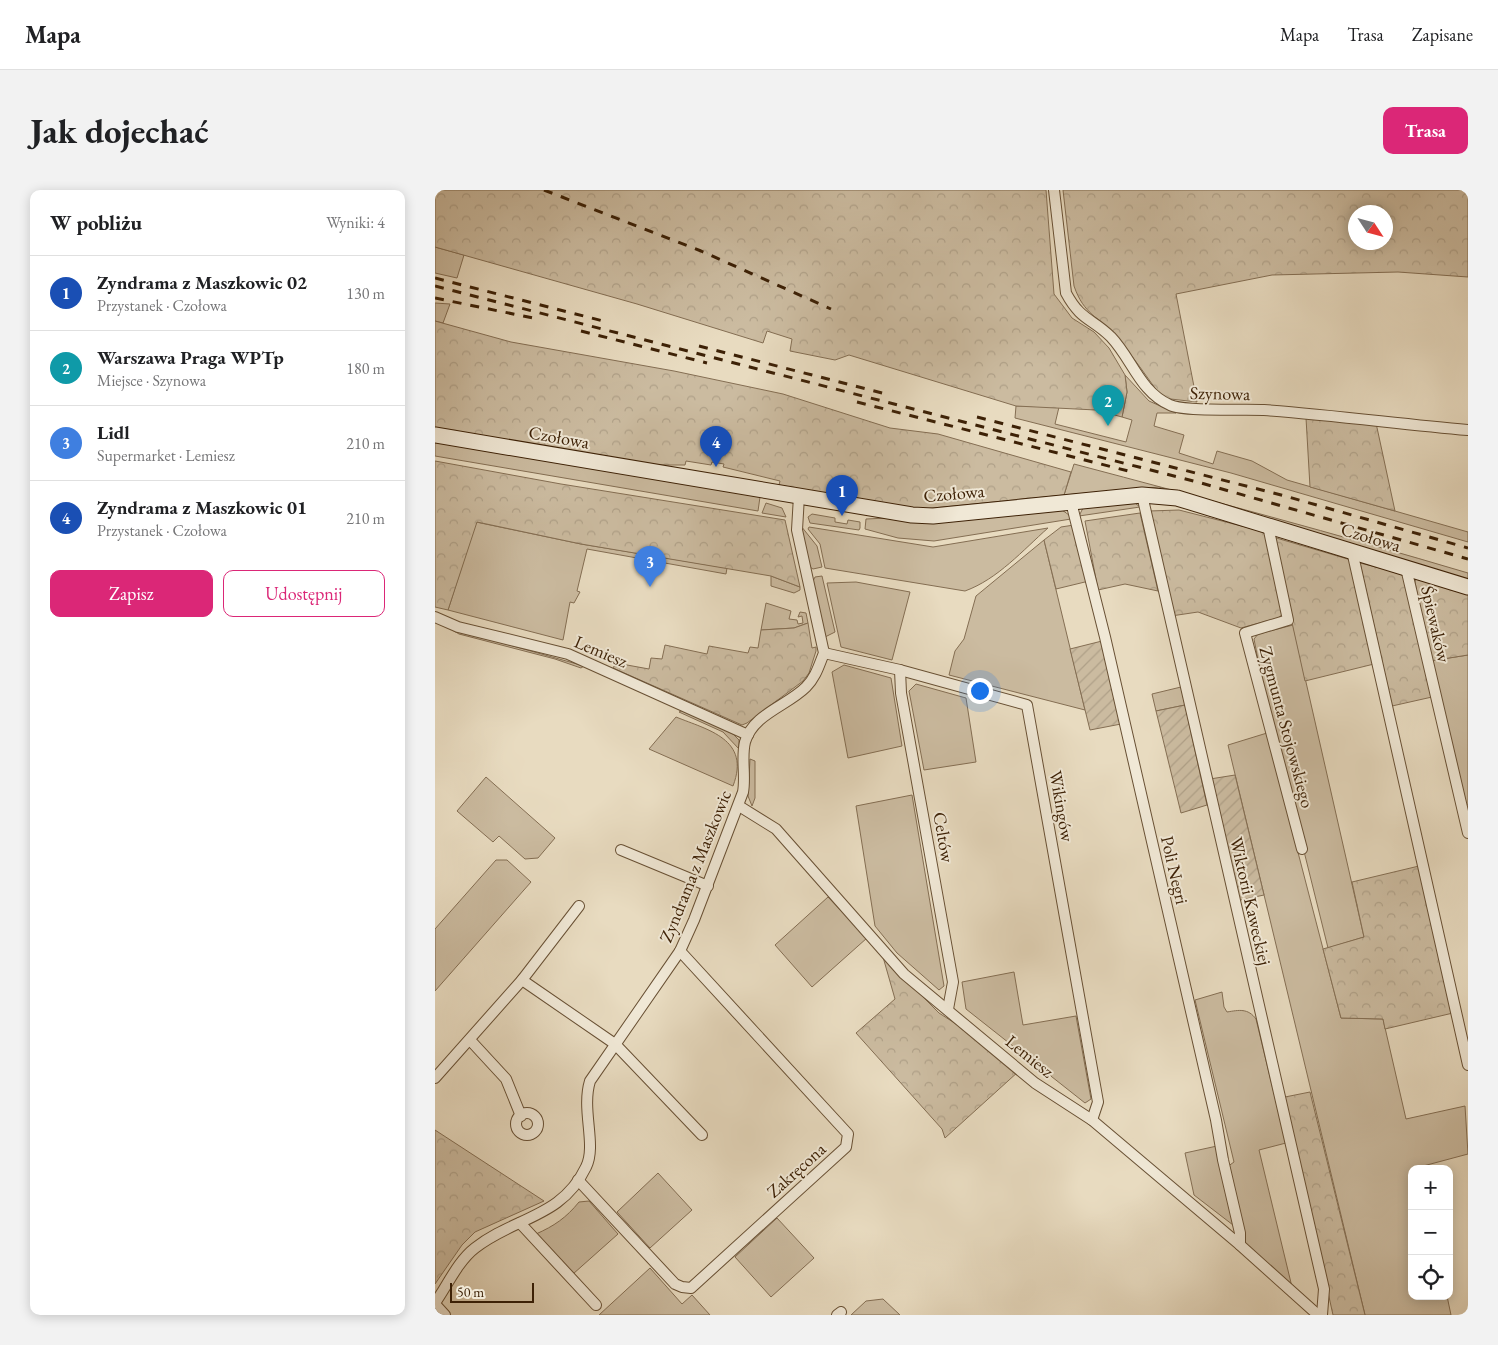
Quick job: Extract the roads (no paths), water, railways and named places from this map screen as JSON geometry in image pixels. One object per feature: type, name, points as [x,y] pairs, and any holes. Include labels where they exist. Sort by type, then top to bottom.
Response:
[{"type":"street","name":"Szynowa","points":[[1054,190],[1066,293],[1073,306],[1084,319],[1101,328],[1112,338],[1155,397],[1179,409],[1265,410],[1468,430]]},
{"type":"street","name":"Czołowa","points":[[435,435],[924,516],[1141,495],[1177,498],[1468,586]]},
{"type":"street","name":"Wiktorii Kaweckiej","points":[[1141,495],[1324,1290],[1322,1315]]},
{"type":"street","points":[[748,735],[760,719],[807,686],[813,678],[824,653],[797,530],[799,496]]},
{"type":"street","name":"Poli Negri","points":[[1071,502],[1105,637],[1216,1120],[1240,1233],[1240,1245]]},
{"type":"street","name":"Zygmunta Stojowskiego","points":[[1268,526],[1288,620],[1245,633],[1302,849]]},
{"type":"street","points":[[1352,550],[1468,1066]]},
{"type":"street","name":"Śpiewaków","points":[[1406,568],[1468,833]]},
{"type":"street","name":"Lemiesz","points":[[435,617],[458,627],[568,654],[748,735]]},
{"type":"street","name":"Wikingów","points":[[824,653],[900,670],[1027,705],[1098,1102],[1092,1120]]},
{"type":"street","name":"Celtów","points":[[900,670],[901,693],[953,982],[948,1009]]},
{"type":"street","name":"Zyndrama z Maszkowic","points":[[435,1304],[474,1249],[563,1199],[586,1167],[590,1152],[585,1103],[590,1081],[680,951],[739,806],[746,779],[744,750],[748,735]]},
{"type":"street","name":"Lemiesz","points":[[739,806],[776,829],[904,974],[1035,1083],[1092,1120],[1240,1245],[1318,1315]]},
{"type":"street","points":[[621,850],[708,886]]},
{"type":"street","points":[[435,1078],[522,980],[579,906]]},
{"type":"street","name":"Zakręcona","points":[[578,1180],[675,1284],[691,1288],[846,1147],[848,1134],[680,951]]},
{"type":"street","points":[[522,980],[615,1044],[702,1136]]},
{"type":"street","points":[[470,1040],[506,1079],[521,1116]]},
{"type":"street","points":[[520,1224],[596,1305]]},
{"type":"street","points":[[435,1304],[445,1315]]},
{"type":"railway","points":[[544,190],[701,251],[831,309]]},
{"type":"railway","points":[[435,278],[607,322]]},
{"type":"railway","points":[[435,286],[1201,483],[1468,559]]},
{"type":"railway","points":[[435,298],[533,318]]},
{"type":"railway","points":[[581,331],[707,363]]},
{"type":"railway","points":[[699,346],[890,395]]},
{"type":"railway","points":[[857,402],[1136,473]]},
{"type":"railway","points":[[977,417],[1285,496],[1468,548]]},
{"type":"place","name":"Warszawa Praga WPTp","points":[[1108,426]]},
{"type":"place","name":"Zyndrama z Maszkowic 01","points":[[716,467]]},
{"type":"place","name":"Zyndrama z Maszkowic 02","points":[[842,516]]},
{"type":"place","name":"Lidl","points":[[650,587]]}]
